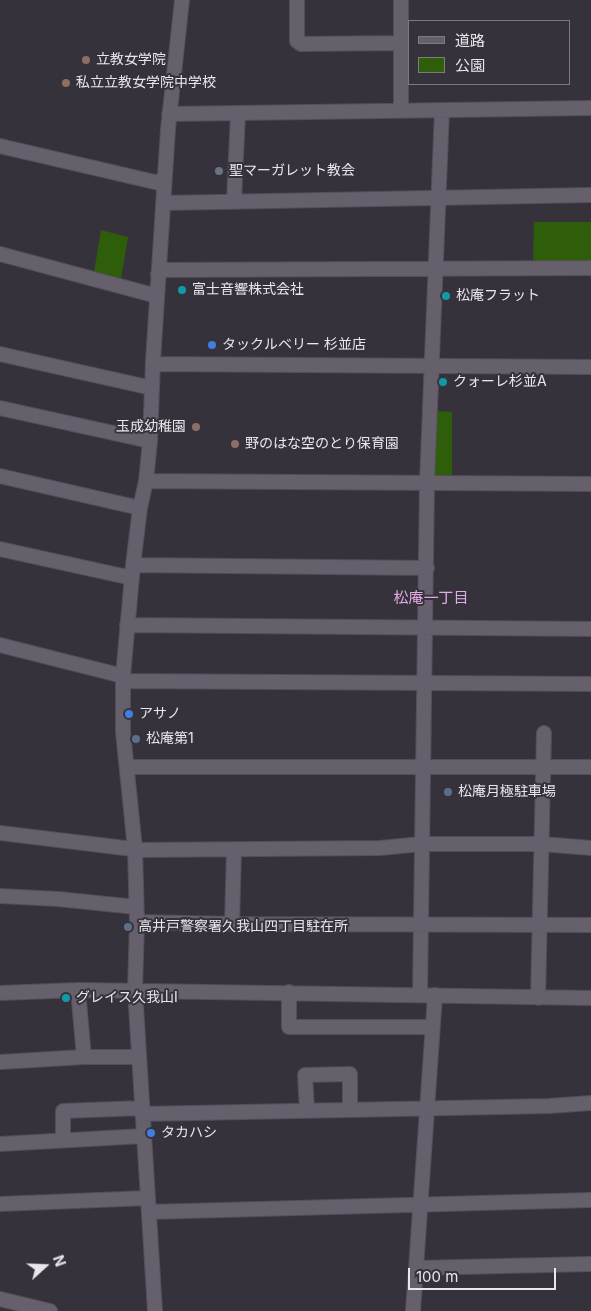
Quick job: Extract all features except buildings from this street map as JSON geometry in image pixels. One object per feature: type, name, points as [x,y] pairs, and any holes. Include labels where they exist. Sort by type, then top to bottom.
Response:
[{"type":"street","points":[[155,1311],[135,990],[137,922],[135,849],[123,732],[123,678],[140,508],[146,481],[150,441],[164,177],[182,0]]},
{"type":"street","points":[[297,0],[297,41],[300,44],[401,43]]},
{"type":"street","points":[[401,0],[401,110]]},
{"type":"street","points":[[169,114],[591,108]]},
{"type":"street","points":[[420,995],[427,482],[440,197],[442,110]]},
{"type":"street","points":[[234,201],[238,113]]},
{"type":"street","points":[[0,146],[159,183],[164,177]]},
{"type":"street","points":[[163,203],[591,195]]},
{"type":"street","points":[[0,254],[157,296]]},
{"type":"street","points":[[158,274],[163,270],[591,268]]},
{"type":"street","points":[[0,354],[152,388]]},
{"type":"street","points":[[153,364],[591,367]]},
{"type":"street","points":[[0,408],[150,441]]},
{"type":"street","points":[[0,476],[140,508]]},
{"type":"street","points":[[146,481],[591,484]]},
{"type":"street","points":[[0,549],[133,572],[427,568]]},
{"type":"street","points":[[128,625],[591,629]]},
{"type":"street","points":[[0,644],[123,678],[591,684]]},
{"type":"street","points":[[538,998],[544,733]]},
{"type":"street","points":[[127,767],[591,767]]},
{"type":"street","points":[[0,833],[135,849],[380,848],[422,844],[542,844],[591,848]]},
{"type":"street","points":[[232,924],[234,850]]},
{"type":"street","points":[[0,896],[58,899],[136,907]]},
{"type":"street","points":[[137,922],[591,925]]},
{"type":"street","points":[[78,990],[84,1057]]},
{"type":"street","points":[[0,992],[135,990],[591,998]]},
{"type":"street","points":[[289,992],[289,1027],[433,1027]]},
{"type":"street","points":[[413,1311],[435,995]]},
{"type":"street","points":[[0,1062],[84,1057],[139,1057]]},
{"type":"street","points":[[306,1110],[305,1075],[350,1074],[350,1109]]},
{"type":"street","points":[[63,1140],[63,1111],[306,1110],[591,1104]]},
{"type":"street","points":[[0,1144],[143,1136]]},
{"type":"street","points":[[0,1204],[421,1205],[591,1200]]},
{"type":"street","points":[[416,1268],[591,1264]]},
{"type":"street","points":[[0,1299],[50,1311]]},
{"type":"green space","points":[[534,222],[591,222],[591,265],[533,265]]},
{"type":"green space","points":[[101,230],[128,237],[121,279],[94,272]]},
{"type":"green space","points":[[435,411],[452,412],[452,476],[437,476],[433,473]]},
{"type":"place","name":"立教女学院","points":[[86,60]]},
{"type":"place","name":"私立立教女学院中学校","points":[[66,83]]},
{"type":"place","name":"聖マーガレット教会","points":[[219,171]]},
{"type":"place","name":"富士音響株式会社","points":[[182,290]]},
{"type":"place","name":"松庵フラット","points":[[446,296]]},
{"type":"place","name":"タックルベリー 杉並店","points":[[212,345]]},
{"type":"place","name":"クォーレ杉並A","points":[[443,382]]},
{"type":"place","name":"玉成幼稚園","points":[[196,427]]},
{"type":"place","name":"野のはな空のとり保育園","points":[[235,444]]},
{"type":"place","name":"アサノ","points":[[129,714]]},
{"type":"place","name":"松庵第1","points":[[136,739]]},
{"type":"place","name":"松庵月極駐車場","points":[[448,792]]},
{"type":"place","name":"高井戸警察署久我山四丁目駐在所","points":[[128,927]]},
{"type":"place","name":"グレイス久我山Ⅰ","points":[[66,998]]},
{"type":"place","name":"タカハシ","points":[[151,1133]]},
{"type":"district","name":"松庵一丁目","points":[[431,598]]}]
